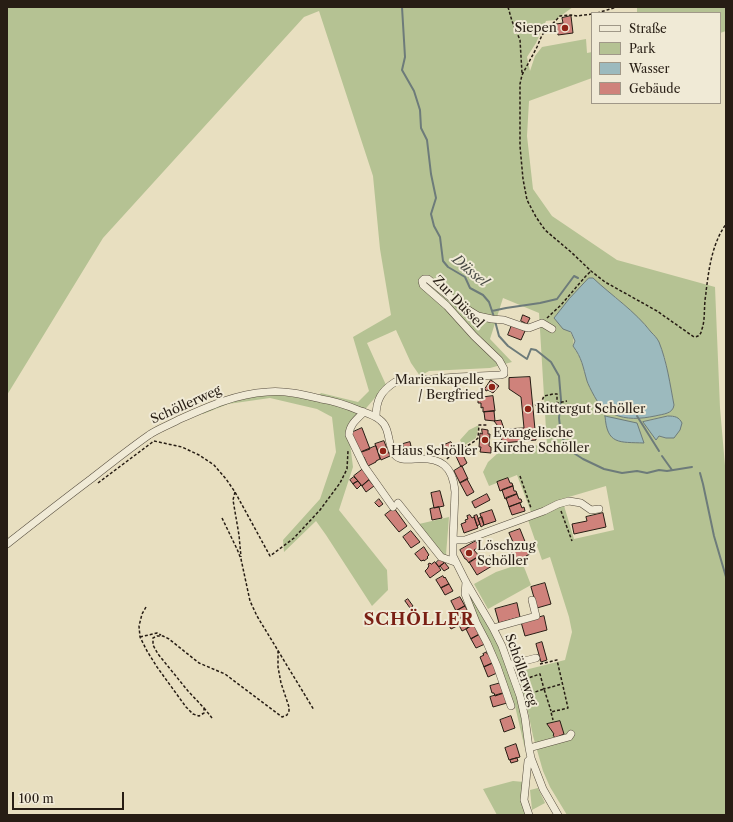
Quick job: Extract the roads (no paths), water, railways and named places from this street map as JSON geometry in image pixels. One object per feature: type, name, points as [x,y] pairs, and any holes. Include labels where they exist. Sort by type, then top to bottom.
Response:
[{"type":"street","name":"Zur Düssel","points":[[376,417],[376,408],[381,395],[387,387],[395,382],[504,374],[504,370],[499,360],[474,336],[448,306],[423,285],[423,279],[427,278],[460,305],[478,316],[504,320],[529,328],[542,323],[552,329]]},
{"type":"street","name":"Schöllerweg","points":[[7,544],[79,487],[150,434],[204,408],[236,396],[268,392],[289,393],[334,401],[376,417],[380,419],[384,425],[393,452],[398,457],[405,459],[430,459],[438,461],[444,464],[450,472],[455,484],[456,492],[453,540],[453,554],[455,562],[502,646],[520,696],[531,758],[543,789],[558,815]]},
{"type":"street","points":[[364,412],[349,430],[364,466],[395,505],[441,557],[455,562]]},
{"type":"street","points":[[453,540],[465,540],[569,501],[581,503],[591,510],[599,509]]},
{"type":"street","name":"Schöllerweg","points":[[466,582],[465,594],[476,622],[497,666],[511,706]]},
{"type":"street","points":[[493,628],[536,616],[532,600]]},
{"type":"street","points":[[509,665],[536,658]]},
{"type":"street","points":[[529,748],[569,737],[571,734]]},
{"type":"street","points":[[529,815],[524,800],[528,761],[531,758]]},
{"type":"water","points":[[589,278],[593,278],[631,310],[645,324],[658,341],[666,365],[674,405],[670,412],[649,417],[628,418],[606,411],[597,401],[588,384],[580,359],[573,346],[575,341],[571,332],[563,329],[554,318],[569,299]]},
{"type":"water","points":[[605,416],[637,423],[644,443],[621,442],[616,440],[608,432]]},
{"type":"water","points":[[668,416],[680,419],[682,423],[680,430],[674,438],[659,436],[656,440],[643,422]]},
{"type":"waterway","name":"Düssel","points":[[402,7],[405,57],[402,70],[414,91],[420,110],[421,128],[427,140],[431,174],[436,198],[431,214],[434,226],[440,237],[443,261],[448,267],[465,277],[470,288],[483,295],[489,302],[494,317]]},
{"type":"waterway","points":[[492,311],[557,299],[574,276],[578,278]]},
{"type":"waterway","name":"Düssel","points":[[495,321],[499,336],[508,346],[527,359],[531,349],[536,350],[551,362],[559,376],[561,400],[559,418],[561,435],[569,450],[583,459],[604,469],[622,473],[637,471],[647,473],[659,470],[667,471],[692,467]]},
{"type":"waterway","points":[[637,416],[659,451]]},
{"type":"waterway","points":[[662,456],[672,470]]},
{"type":"waterway","name":"Düssel","points":[[700,473],[714,536],[726,577]]},
{"type":"place","name":"Siepen","points":[[565,28]]},
{"type":"place","name":"Marienkapelle / Bergfried","points":[[492,387]]},
{"type":"place","name":"Rittergut Schöller","points":[[528,409]]},
{"type":"place","name":"Evangelische Kirche Schöller","points":[[485,440]]},
{"type":"place","name":"Haus Schöller","points":[[383,451]]},
{"type":"place","name":"Löschzug Schöller","points":[[469,553]]},
{"type":"district","name":"SCHÖLLER","points":[[419,620]]}]
